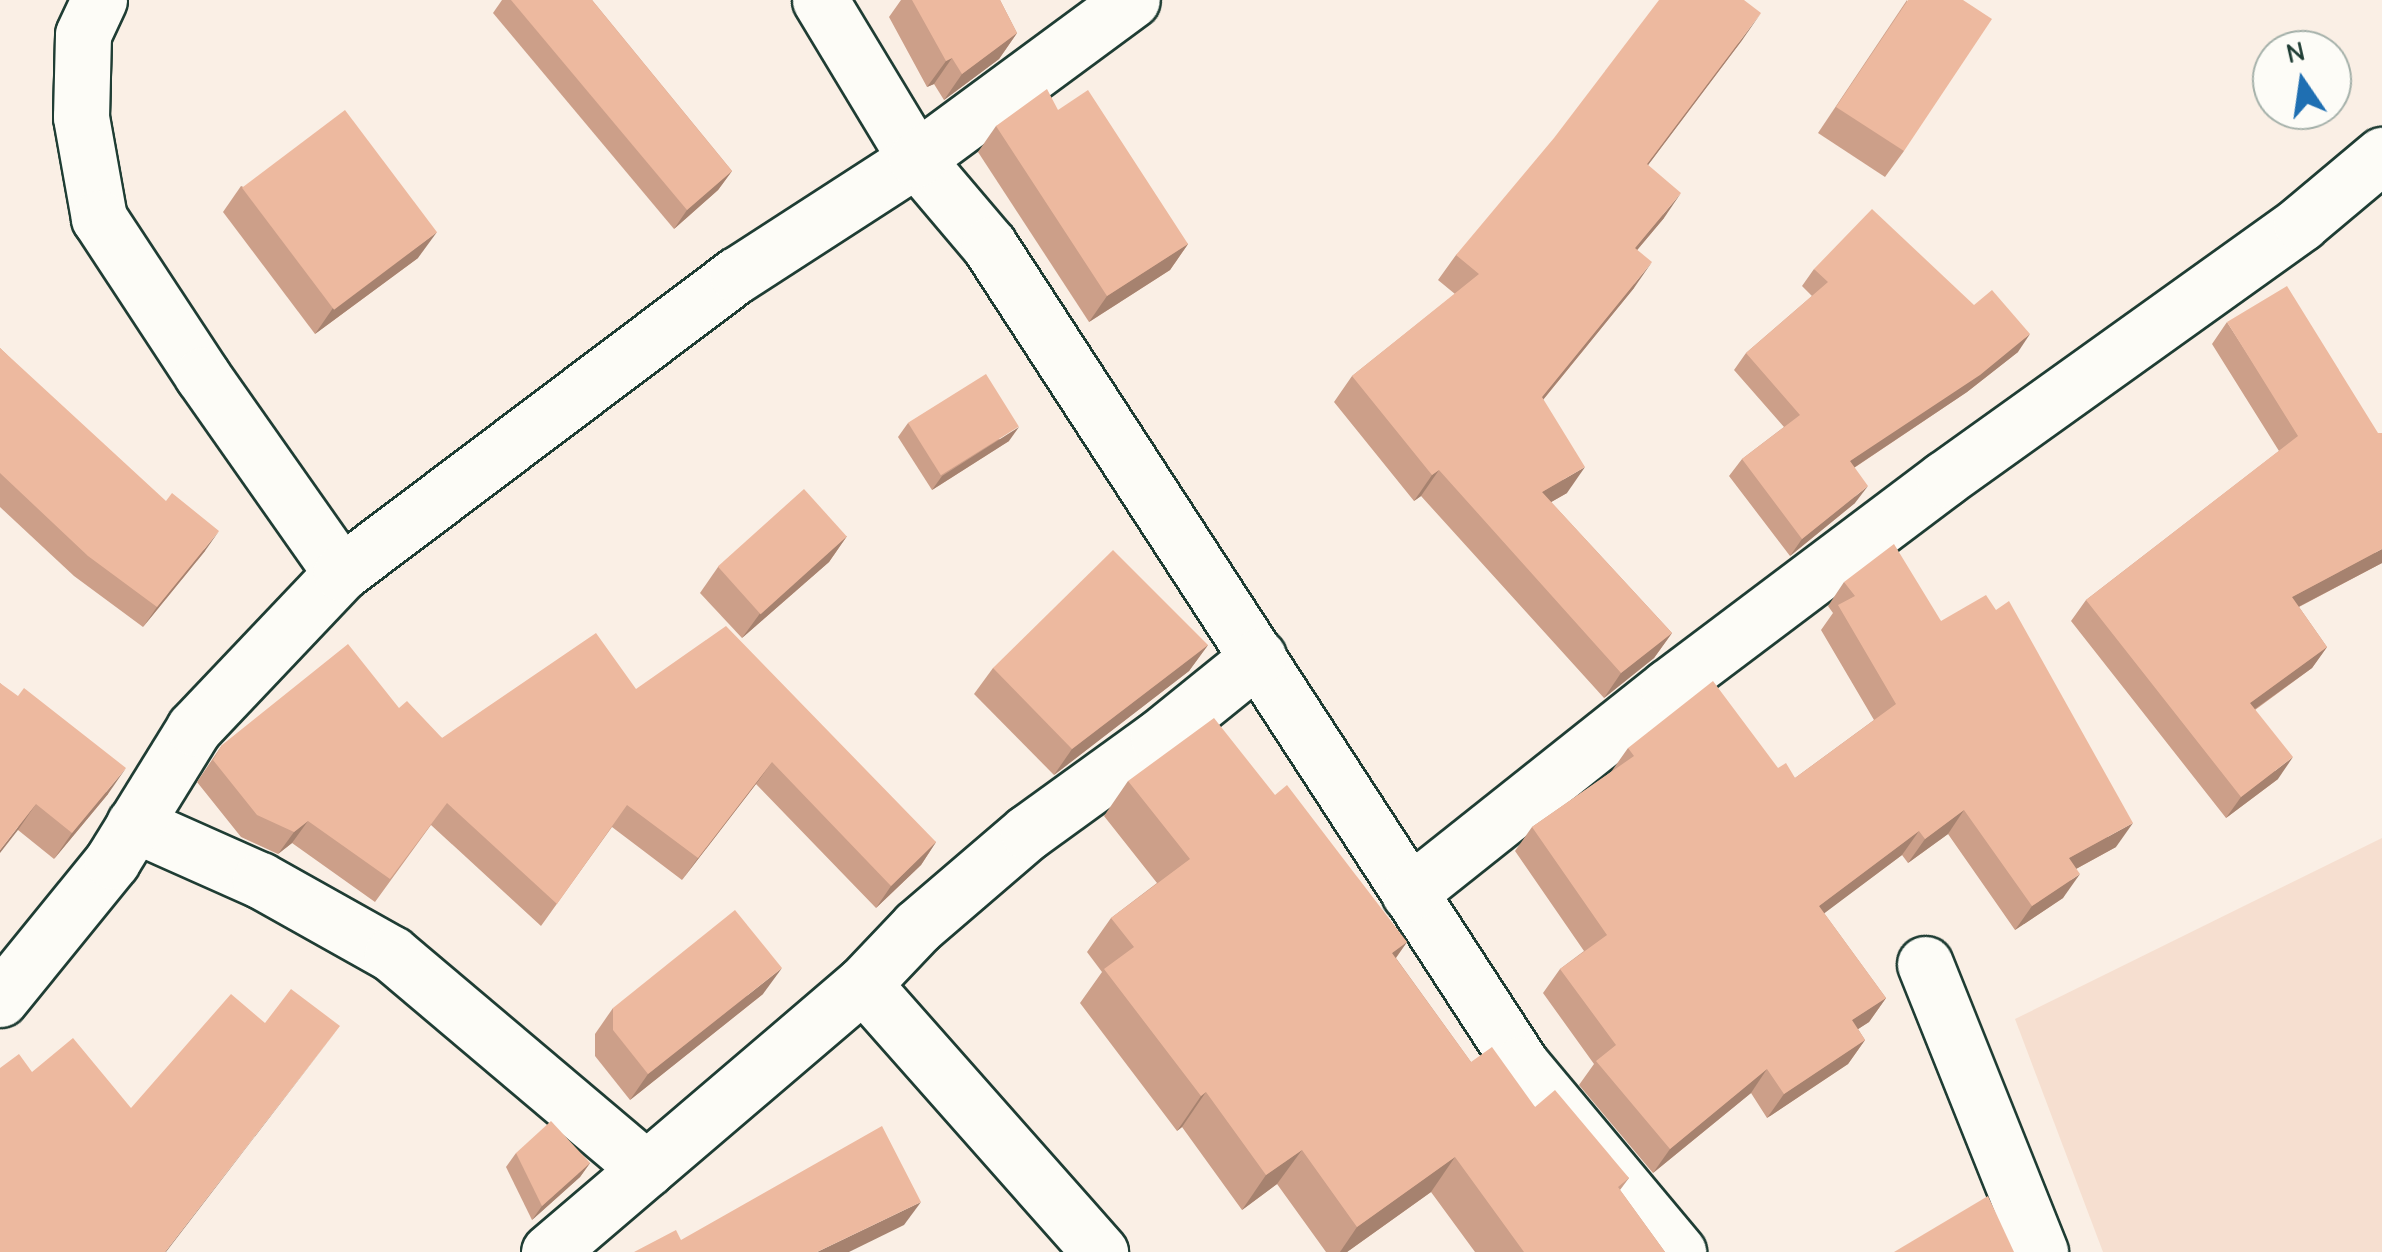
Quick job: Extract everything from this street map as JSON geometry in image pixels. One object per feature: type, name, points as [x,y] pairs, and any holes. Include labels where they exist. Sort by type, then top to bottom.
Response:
[{"type":"street","points":[[99,0],[83,35],[81,117],[100,218],[202,375],[340,573]]},
{"type":"street","points":[[820,0],[916,159],[990,245],[1521,1064],[1678,1252]]},
{"type":"street","points":[[7,977],[112,861],[194,728],[340,573],[737,275],[916,159],[1132,0]]},
{"type":"street","points":[[1410,893],[1668,687],[1944,478],[2301,223],[2382,155]]},
{"type":"street","points":[[549,1252],[863,984],[917,927],[1028,832],[1158,738],[1258,657]]},
{"type":"street","points":[[134,824],[260,880],[392,954],[646,1169]]},
{"type":"street","points":[[1925,964],[2040,1252]]},
{"type":"street","points":[[863,984],[1100,1252]]},
{"type":"shaded area","points":[[2382,838],[2382,1252],[2103,1252],[2015,1019]]},
{"type":"building","points":[[511,0],[592,0],[732,171],[687,210]]},
{"type":"building","points":[[912,0],[1000,0],[1017,33],[962,74],[952,58],[946,61]]},
{"type":"building","points":[[1659,0],[1744,0],[1761,13],[1647,164],[1681,193],[1635,248],[1652,262],[1542,397],[1585,467],[1542,492],[1672,633],[1621,673],[1439,470],[1432,475],[1352,376],[1479,274],[1456,255],[1554,138]]},
{"type":"building","points":[[1908,0],[1963,0],[1992,19],[1904,151],[1836,107]]},
{"type":"building","points":[[1047,89],[1058,110],[1088,90],[1188,244],[1107,296],[996,126]]},
{"type":"building","points":[[345,110],[437,232],[334,310],[242,188]]},
{"type":"building","points":[[1872,209],[1974,305],[1992,290],[2030,334],[1980,375],[1850,461],[1868,486],[1802,539],[1742,459],[1800,415],[1746,353],[1828,282],[1814,269]]},
{"type":"building","points":[[2287,286],[2378,433],[2382,433],[2382,549],[2292,597],[2327,647],[2250,703],[2293,757],[2241,797],[2086,600],[2298,436],[2227,322]]},
{"type":"building","points":[[0,348],[166,501],[172,493],[219,531],[157,607],[88,556],[0,473]]},
{"type":"building","points":[[986,374],[1019,427],[941,475],[908,423]]},
{"type":"building","points":[[804,489],[847,537],[761,614],[718,567]]},
{"type":"building","points":[[1894,544],[1941,621],[1986,595],[1996,610],[2009,601],[2133,823],[2069,858],[2080,874],[2032,906],[1964,810],[1925,839],[1919,831],[1819,906],[1886,998],[1852,1020],[1865,1040],[1784,1094],[1767,1069],[1670,1149],[1596,1061],[1616,1045],[1560,969],[1607,935],[1532,827],[1634,756],[1628,748],[1713,681],[1778,768],[1786,763],[1795,778],[1896,704],[1838,605],[1855,596],[1844,582]]},
{"type":"building","points":[[1113,550],[1208,645],[1072,749],[993,668]]},
{"type":"building","points":[[726,626],[936,842],[891,886],[772,762],[698,858],[627,805],[557,904],[447,803],[390,879],[308,821],[294,832],[257,815],[213,760],[222,745],[348,644],[399,708],[407,701],[442,738],[596,633],[636,689]]},
{"type":"building","points":[[0,683],[18,696],[24,688],[126,768],[72,833],[36,804],[0,850]]},
{"type":"building","points":[[1214,718],[1275,795],[1287,785],[1407,942],[1392,953],[1471,1062],[1492,1047],[1535,1107],[1555,1090],[1629,1178],[1618,1187],[1665,1252],[1524,1252],[1455,1157],[1357,1227],[1302,1150],[1266,1175],[1206,1092],[1201,1096],[1104,969],[1134,947],[1111,918],[1190,859],[1128,781]]},
{"type":"building","points":[[735,910],[782,968],[648,1074],[613,1030],[613,1008]]},
{"type":"building","points":[[291,989],[340,1026],[165,1252],[0,1252],[0,1068],[19,1054],[32,1072],[73,1038],[131,1108],[231,994],[265,1023]]},
{"type":"building","points":[[551,1121],[590,1163],[542,1206],[516,1153]]},
{"type":"building","points":[[882,1126],[921,1202],[817,1252],[634,1252],[676,1230],[681,1240]]},
{"type":"building","points":[[1988,1196],[2014,1252],[1894,1252]]}]
